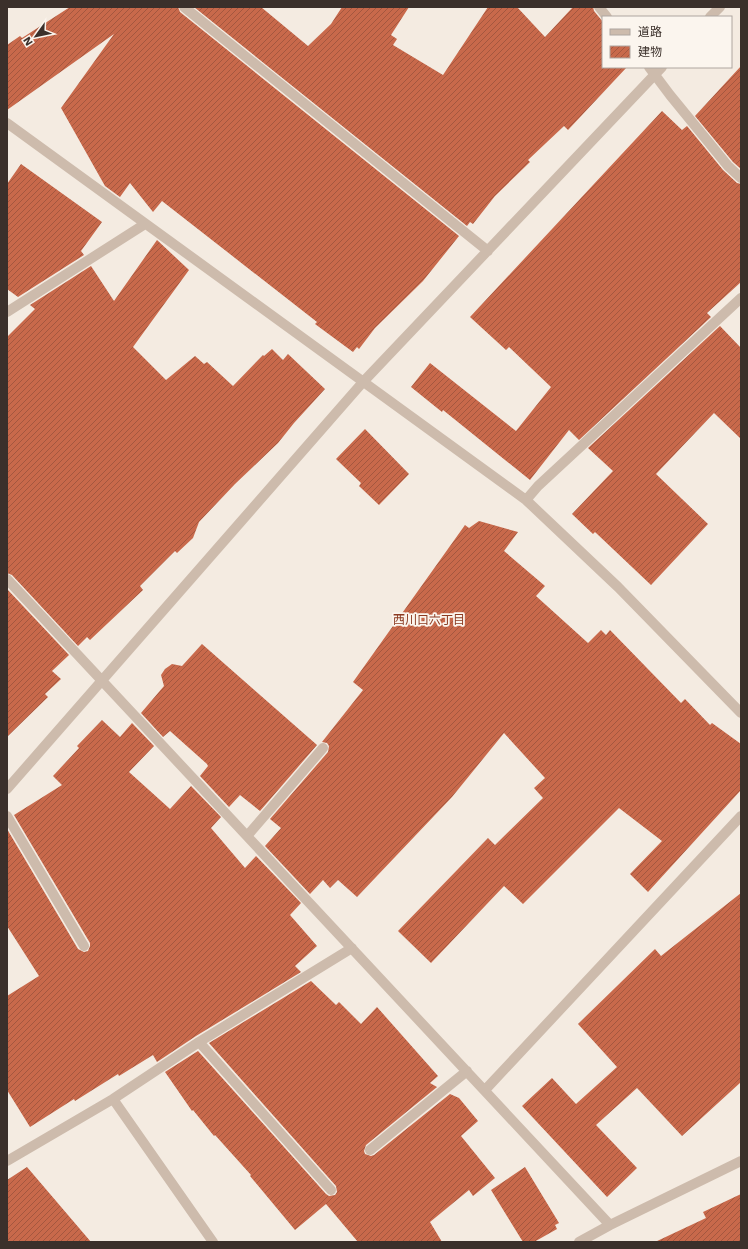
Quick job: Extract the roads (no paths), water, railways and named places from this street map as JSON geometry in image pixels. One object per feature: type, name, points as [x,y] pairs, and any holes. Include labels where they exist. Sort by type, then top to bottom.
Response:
[{"type":"street","points":[[184,7],[488,250]]},
{"type":"street","points":[[599,7],[606,16]]},
{"type":"street","points":[[711,16],[720,7]]},
{"type":"street","points":[[7,789],[363,382],[656,69],[670,95],[728,166],[741,178]]},
{"type":"street","points":[[7,123],[526,500],[618,587],[741,713]]},
{"type":"street","points":[[7,312],[145,224]]},
{"type":"street","points":[[526,500],[538,486],[741,298]]},
{"type":"street","points":[[7,579],[610,1225]]},
{"type":"street","points":[[247,836],[323,748]]},
{"type":"street","points":[[7,816],[84,946]]},
{"type":"street","points":[[485,1090],[741,816]]},
{"type":"street","points":[[7,1161],[113,1099],[199,1042],[352,948]]},
{"type":"street","points":[[199,1042],[331,1190]]},
{"type":"street","points":[[370,1150],[467,1071]]},
{"type":"street","points":[[113,1099],[213,1242]]},
{"type":"street","points":[[579,1242],[610,1225],[741,1161]]},
{"type":"district","name":"西川口六丁目","points":[[429,620]]}]
